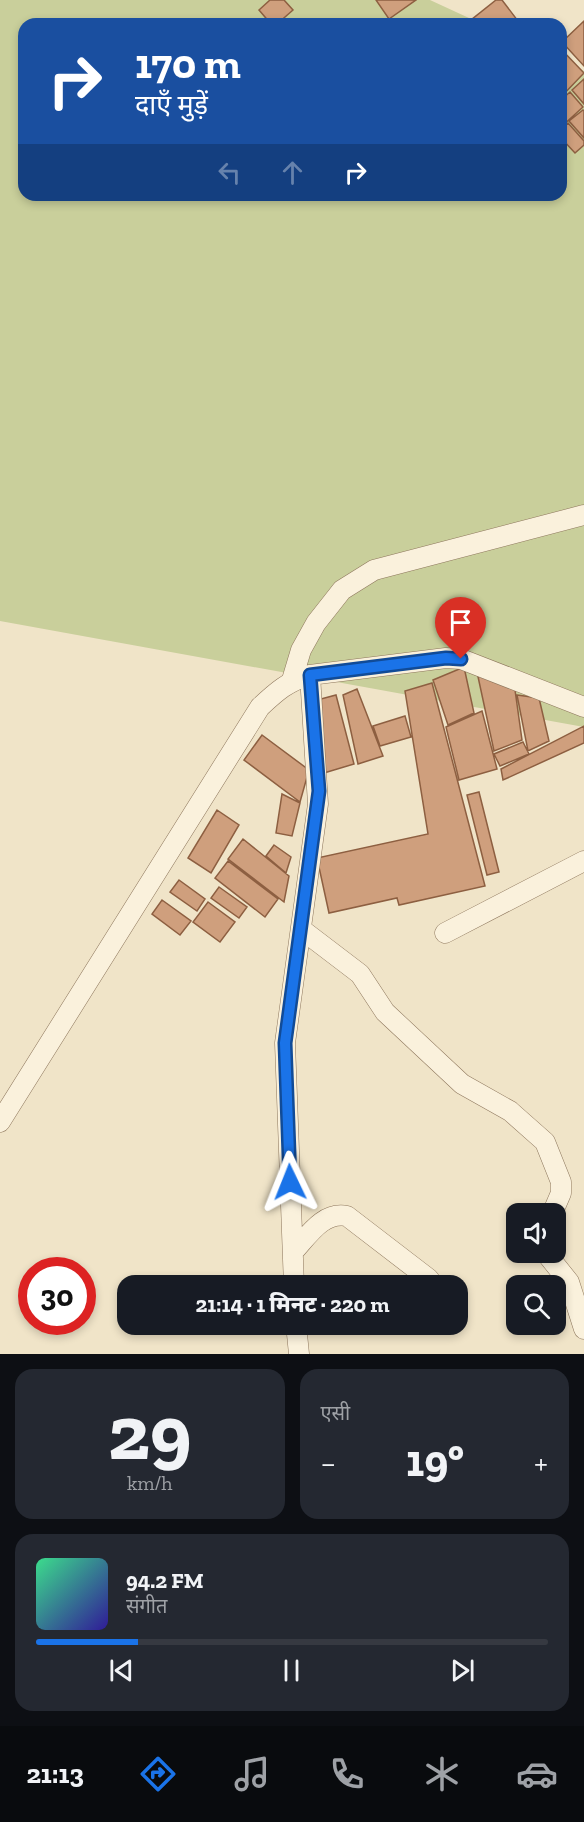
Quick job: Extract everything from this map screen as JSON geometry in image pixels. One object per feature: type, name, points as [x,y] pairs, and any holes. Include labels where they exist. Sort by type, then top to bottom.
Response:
[{"type":"street","points":[[293,1275],[285,1043],[319,791],[301,678],[301,650],[316,623],[342,590],[374,570],[584,515]]},
{"type":"street","points":[[0,1122],[260,708],[301,678],[446,658],[461,659],[584,707]]},
{"type":"street","points":[[445,933],[584,861]]},
{"type":"street","points":[[301,929],[360,974],[385,1012],[462,1084],[510,1111],[545,1142],[561,1182],[561,1193],[557,1203]]},
{"type":"street","points":[[292,1252],[325,1218],[336,1214],[347,1216],[423,1275]]},
{"type":"street","points":[[554,1263],[569,1282],[584,1329]]},
{"type":"street","points":[[297,1335],[298,1354]]},
{"type":"green space","points":[[0,0],[430,0],[469,18],[18,18],[18,201],[567,201],[567,63],[584,71],[584,727],[0,621]]},
{"type":"building","points":[[270,0],[284,0],[293,10],[284,18],[266,18],[259,10]]},
{"type":"building","points":[[376,0],[416,0],[390,18]]},
{"type":"building","points":[[496,0],[502,0],[516,18],[474,18]]},
{"type":"building","points":[[584,21],[584,66],[567,47],[567,37]]},
{"type":"building","points":[[567,55],[584,73],[567,91]]},
{"type":"building","points":[[584,79],[584,104],[572,90]]},
{"type":"building","points":[[570,92],[583,107],[567,122],[567,95]]},
{"type":"building","points":[[584,111],[584,138],[569,121]]},
{"type":"building","points":[[567,124],[584,141],[584,145],[575,153],[567,144]]},
{"type":"building","points":[[464,667],[474,713],[448,725],[433,680]]},
{"type":"building","points":[[477,672],[515,690],[522,740],[494,751]]},
{"type":"building","points":[[432,683],[485,886],[399,905],[397,898],[329,913],[317,858],[428,834],[405,691]]},
{"type":"building","points":[[357,689],[383,756],[358,764],[343,695]]},
{"type":"building","points":[[336,695],[354,764],[324,773],[317,700]]},
{"type":"building","points":[[517,695],[539,698],[549,741],[528,751]]},
{"type":"building","points":[[482,711],[497,769],[459,780],[446,727]]},
{"type":"building","points":[[405,716],[411,737],[380,746],[373,726]]},
{"type":"building","points":[[584,726],[584,743],[503,780],[501,769]]},
{"type":"building","points":[[262,735],[309,770],[300,802],[244,760]]},
{"type":"building","points":[[523,742],[529,754],[500,766],[494,754]]},
{"type":"building","points":[[479,792],[499,872],[487,875],[467,795]]},
{"type":"building","points":[[282,794],[300,803],[292,836],[276,833]]},
{"type":"building","points":[[217,810],[239,825],[211,873],[188,858]]},
{"type":"building","points":[[243,839],[289,876],[284,902],[228,859]]},
{"type":"building","points":[[274,845],[291,857],[286,873],[266,856]]},
{"type":"building","points":[[228,861],[278,899],[265,917],[215,878]]},
{"type":"building","points":[[179,880],[205,899],[197,911],[170,892]]},
{"type":"building","points":[[219,887],[247,907],[239,918],[211,898]]},
{"type":"building","points":[[162,900],[191,921],[180,935],[152,914]]},
{"type":"building","points":[[208,902],[235,922],[220,942],[193,922]]},
{"type":"route","points":[[290,1182],[285,1043],[319,791],[310,675],[446,658],[461,659]]}]
